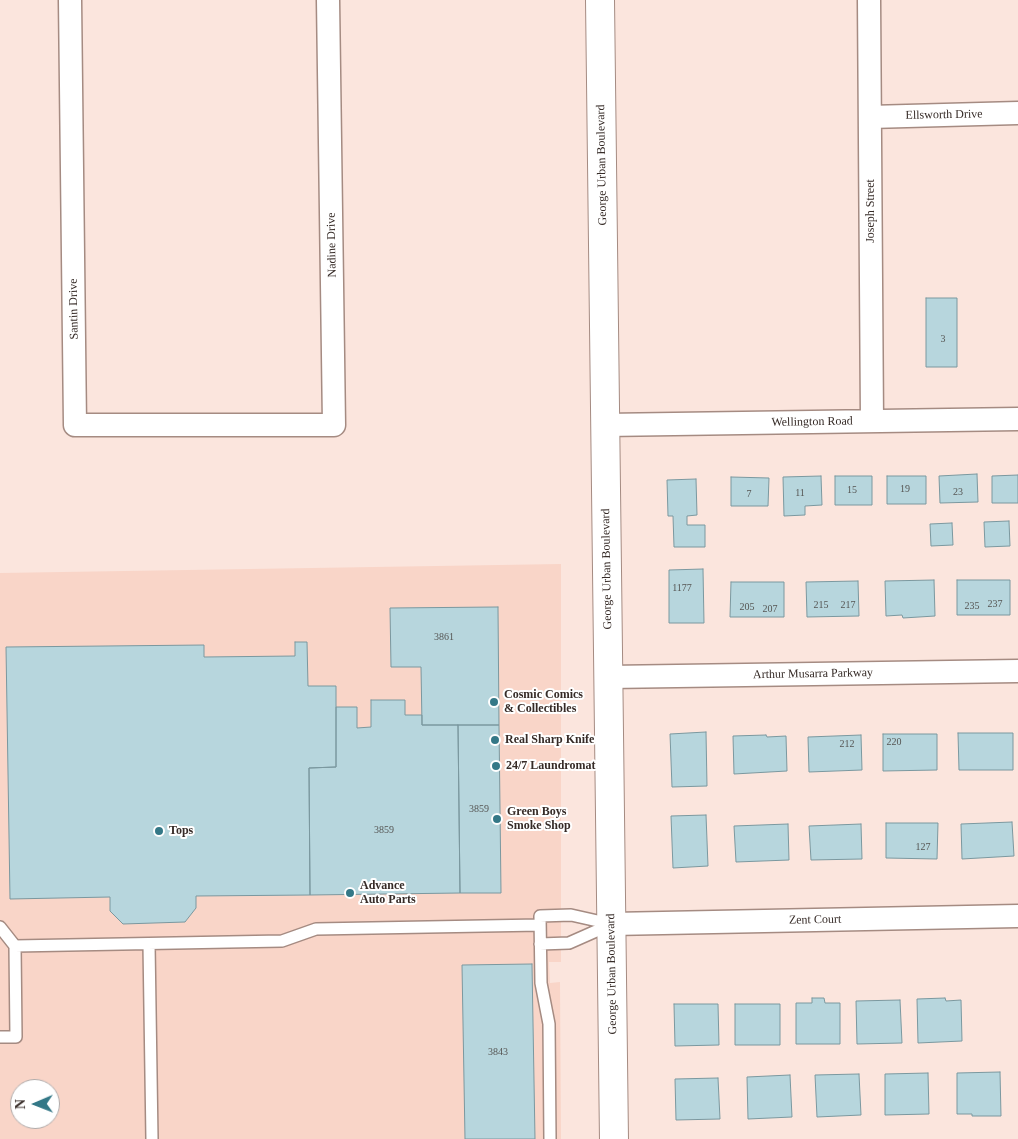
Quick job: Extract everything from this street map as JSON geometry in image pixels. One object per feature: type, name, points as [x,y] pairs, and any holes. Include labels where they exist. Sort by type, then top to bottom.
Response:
[{"type":"street","name":"Santin Drive","points":[[70,0],[75,425],[268,425]]},
{"type":"street","name":"Nadine Drive","points":[[268,425],[334,425],[328,0]]},
{"type":"street","name":"George Urban Boulevard","points":[[600,0],[614,1139]]},
{"type":"street","name":"Joseph Street","points":[[869,0],[872,421]]},
{"type":"street","name":"Ellsworth Drive","points":[[870,116],[1018,114]]},
{"type":"street","name":"Wellington Road","points":[[605,425],[1018,419]]},
{"type":"street","name":"Arthur Musarra Parkway","points":[[609,677],[1018,671]]},
{"type":"street","name":"Zent Court","points":[[612,924],[1018,916]]},
{"type":"lane","points":[[15,946],[282,942],[316,928],[540,920],[571,915],[612,924]]},
{"type":"lane","points":[[540,920],[541,983],[549,1024],[550,1139]]},
{"type":"lane","points":[[540,944],[569,943],[612,924]]},
{"type":"lane","points":[[0,927],[15,946],[16,1037],[0,1037]]},
{"type":"lane","points":[[149,944],[152,1139]]},
{"type":"shaded area","points":[[561,564],[561,962],[549,962],[550,983],[560,982],[561,1139],[0,1139],[0,573]]},
{"type":"building","points":[[926,298],[957,298],[957,367],[926,367]]},
{"type":"building","points":[[977,474],[978,502],[940,503],[939,476]]},
{"type":"building","points":[[1018,475],[1018,503],[992,503],[992,476]]},
{"type":"building","points":[[821,476],[822,505],[805,506],[805,515],[784,516],[783,477]]},
{"type":"building","points":[[835,476],[872,476],[872,505],[835,505]]},
{"type":"building","points":[[887,476],[926,476],[926,504],[887,504]]},
{"type":"building","points":[[731,477],[769,478],[768,506],[731,506]]},
{"type":"building","points":[[696,479],[697,515],[687,516],[687,525],[705,525],[705,547],[674,547],[673,516],[668,516],[667,480]]},
{"type":"building","points":[[1009,521],[1010,546],[985,547],[984,522]]},
{"type":"building","points":[[952,523],[953,545],[931,546],[930,524]]},
{"type":"building","points":[[703,569],[704,623],[669,623],[669,570]]},
{"type":"building","points":[[934,580],[935,616],[903,618],[902,615],[886,616],[885,581]]},
{"type":"building","points":[[957,580],[1010,580],[1010,615],[957,615]]},
{"type":"building","points":[[858,581],[859,616],[807,617],[806,582]]},
{"type":"building","points":[[731,582],[784,582],[784,617],[730,617]]},
{"type":"building","points":[[498,607],[499,725],[422,725],[421,667],[391,667],[390,608]]},
{"type":"building","name":"Tops","points":[[295,642],[307,642],[308,686],[336,686],[336,767],[309,768],[310,895],[196,896],[196,908],[185,922],[123,924],[110,911],[110,897],[10,899],[6,647],[204,645],[204,657],[295,656]]},
{"type":"building","points":[[371,700],[405,700],[405,715],[422,715],[422,725],[458,725],[460,893],[310,895],[309,768],[336,767],[336,707],[357,707],[357,728],[371,727]]},
{"type":"building","points":[[458,725],[499,725],[501,893],[460,893]]},
{"type":"building","points":[[706,732],[707,786],[672,787],[670,734]]},
{"type":"building","points":[[958,733],[1013,733],[1013,770],[959,770]]},
{"type":"building","points":[[883,734],[937,734],[937,770],[883,771]]},
{"type":"building","points":[[766,735],[767,737],[786,736],[787,771],[734,774],[733,736]]},
{"type":"building","points":[[861,735],[862,770],[809,772],[808,737]]},
{"type":"building","points":[[706,815],[708,866],[673,868],[671,816]]},
{"type":"building","points":[[1012,822],[1014,856],[962,859],[961,824]]},
{"type":"building","points":[[886,823],[938,823],[937,859],[886,858]]},
{"type":"building","points":[[788,824],[789,860],[736,862],[734,826]]},
{"type":"building","points":[[861,824],[862,859],[811,860],[809,826]]},
{"type":"building","points":[[532,964],[535,1139],[465,1139],[462,965]]},
{"type":"building","points":[[812,998],[824,998],[825,1003],[840,1003],[840,1044],[796,1044],[796,1003],[812,1003]]},
{"type":"building","points":[[945,998],[946,1001],[961,1000],[962,1041],[918,1043],[917,999]]},
{"type":"building","points":[[900,1000],[902,1043],[857,1044],[856,1001]]},
{"type":"building","points":[[674,1004],[718,1004],[719,1045],[675,1046]]},
{"type":"building","points":[[735,1004],[780,1004],[780,1045],[735,1045]]},
{"type":"building","points":[[1000,1072],[1001,1116],[957,1114],[957,1073]]},
{"type":"building","points":[[928,1073],[929,1114],[885,1115],[885,1074]]},
{"type":"building","points":[[859,1074],[861,1115],[817,1117],[815,1075]]},
{"type":"building","points":[[790,1075],[792,1117],[748,1119],[747,1077]]},
{"type":"building","points":[[718,1078],[720,1119],[676,1120],[675,1079]]},
{"type":"place","name":"Cosmic Comics & Collectibles","points":[[494,702]]},
{"type":"place","name":"Real Sharp Knife","points":[[495,740]]},
{"type":"place","name":"24/7 Laundromat","points":[[496,766]]},
{"type":"place","name":"Green Boys Smoke Shop","points":[[497,819]]},
{"type":"place","name":"Tops","points":[[159,831]]},
{"type":"place","name":"Advance Auto Parts","points":[[350,893]]}]
